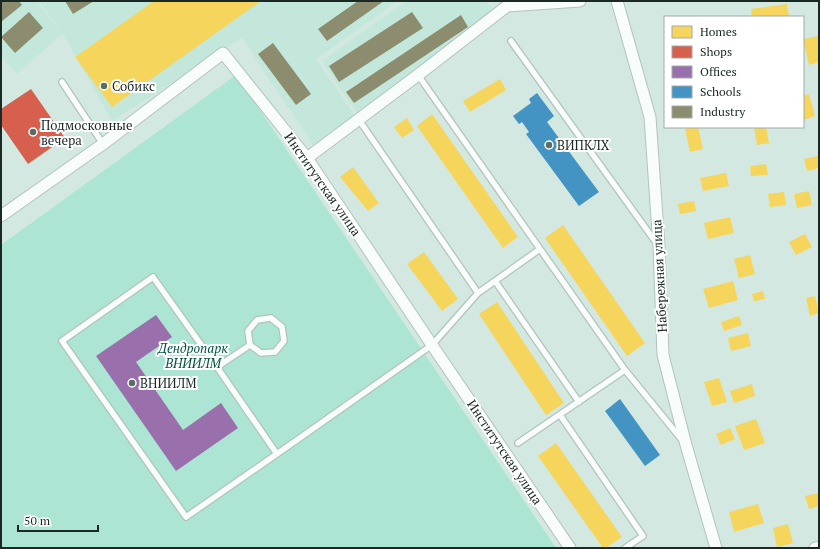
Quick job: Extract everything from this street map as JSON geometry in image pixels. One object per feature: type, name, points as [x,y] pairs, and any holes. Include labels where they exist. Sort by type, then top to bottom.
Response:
[{"type":"street","points":[[308,158],[418,75],[504,3],[580,1]]},
{"type":"street","name":"Набережная улица","points":[[617,1],[650,117],[659,247],[663,355],[686,445],[716,548]]},
{"type":"street","name":"Институтская улица","points":[[1,216],[103,144],[223,53],[308,158],[432,345],[570,548]]},
{"type":"street","points":[[815,548],[819,547]]},
{"type":"lane","points":[[511,42],[659,247]]},
{"type":"lane","points":[[418,75],[625,370],[686,445]]},
{"type":"lane","points":[[62,82],[103,144]]},
{"type":"lane","points":[[359,120],[478,293]]},
{"type":"lane","points":[[277,454],[217,366],[153,277],[62,341],[186,517],[277,454],[432,345],[478,293],[540,249]]},
{"type":"lane","points":[[495,281],[579,402]]},
{"type":"lane","points":[[271,318],[282,327],[284,341],[275,352],[261,354],[250,345],[248,331],[257,320],[271,318]]},
{"type":"lane","points":[[217,366],[250,345]]},
{"type":"lane","points":[[518,443],[625,370]]},
{"type":"lane","points":[[560,415],[643,536],[625,548]]},
{"type":"shaded area","points":[[1,1],[37,1],[62,34],[17,74],[1,56]]},
{"type":"shaded area","points":[[39,1],[398,1],[316,59],[355,116],[313,145],[242,38],[112,121],[65,37]]},
{"type":"shaded area","points":[[406,1],[484,1],[495,9],[357,113],[322,61]]},
{"type":"green space","name":"Дендропарк ВНИИЛМ","points":[[236,75],[556,548],[1,548],[1,245]]},
{"type":"building: Homes","points":[[154,1],[261,1],[112,107],[75,57]]},
{"type":"building: Homes","points":[[787,4],[789,16],[752,16],[751,9]]},
{"type":"building: Homes","points":[[819,36],[819,62],[809,65],[804,39]]},
{"type":"building: Homes","points":[[500,79],[506,90],[470,112],[463,101]]},
{"type":"building: Homes","points":[[809,94],[815,116],[804,120],[804,96]]},
{"type":"building: Homes","points":[[432,114],[518,237],[503,248],[417,126]]},
{"type":"building: Homes","points":[[407,118],[414,130],[402,138],[394,127]]},
{"type":"building: Homes","points":[[698,128],[703,149],[690,152],[685,129]]},
{"type":"building: Homes","points":[[754,128],[766,128],[769,143],[757,145]]},
{"type":"building: Homes","points":[[818,156],[819,168],[807,171],[804,159]]},
{"type":"building: Homes","points":[[766,164],[768,175],[751,176],[750,166]]},
{"type":"building: Homes","points":[[353,167],[379,203],[368,211],[340,177]]},
{"type":"building: Homes","points":[[726,173],[729,186],[703,191],[700,178]]},
{"type":"building: Homes","points":[[809,191],[812,205],[797,208],[794,194]]},
{"type":"building: Homes","points":[[784,192],[786,205],[770,207],[768,194]]},
{"type":"building: Homes","points":[[694,201],[696,211],[680,214],[678,204]]},
{"type":"building: Homes","points":[[730,217],[734,233],[708,239],[704,223]]},
{"type":"building: Homes","points":[[563,225],[645,343],[627,356],[545,238]]},
{"type":"building: Homes","points":[[805,234],[812,247],[796,255],[789,242]]},
{"type":"building: Homes","points":[[424,252],[458,299],[442,311],[407,264]]},
{"type":"building: Homes","points":[[750,255],[755,274],[739,278],[734,259]]},
{"type":"building: Homes","points":[[733,281],[738,300],[709,308],[703,289]]},
{"type":"building: Homes","points":[[763,291],[765,299],[754,301],[752,294]]},
{"type":"building: Homes","points":[[815,296],[819,313],[810,316],[806,298]]},
{"type":"building: Homes","points":[[497,302],[564,403],[546,415],[479,314]]},
{"type":"building: Homes","points":[[739,316],[742,325],[724,331],[721,322]]},
{"type":"building: Homes","points":[[748,333],[751,346],[731,351],[728,338]]},
{"type":"building: Homes","points":[[719,378],[727,402],[712,406],[704,382]]},
{"type":"building: Homes","points":[[752,384],[755,396],[734,403],[730,391]]},
{"type":"building: Homes","points":[[756,419],[765,443],[744,450],[735,426]]},
{"type":"building: Homes","points":[[730,428],[735,439],[721,445],[716,434]]},
{"type":"building: Homes","points":[[556,443],[622,537],[606,548],[603,548],[538,456]]},
{"type":"building: Homes","points":[[819,493],[819,506],[809,509],[805,496]]},
{"type":"building: Homes","points":[[758,504],[764,523],[734,532],[729,512]]},
{"type":"building: Homes","points":[[788,524],[793,543],[777,547],[773,528]]},
{"type":"building: Shops","name":"Подмосковные вечера","points":[[31,89],[65,138],[28,164],[1,125],[1,109]]},
{"type":"building: Offices","name":"ВНИИЛМ","points":[[156,315],[172,337],[136,362],[183,430],[221,403],[238,428],[176,471],[96,356]]},
{"type":"building: Schools","name":"ВИПКЛХ","points":[[537,93],[554,116],[547,122],[599,192],[579,206],[526,134],[529,132],[522,122],[519,124],[513,116],[531,103],[529,99]]},
{"type":"building: Schools","points":[[620,399],[660,455],[645,466],[605,411]]},
{"type":"building: Industry","points":[[1,1],[19,1],[22,5],[1,22]]},
{"type":"building: Industry","points":[[65,1],[94,1],[73,14]]},
{"type":"building: Industry","points":[[358,1],[384,1],[327,41],[318,29]]},
{"type":"building: Industry","points":[[29,12],[43,28],[15,53],[1,37]]},
{"type":"building: Industry","points":[[412,12],[423,28],[339,82],[329,66]]},
{"type":"building: Industry","points":[[461,15],[468,27],[354,103],[346,92]]},
{"type":"building: Industry","points":[[273,43],[311,94],[296,105],[258,54]]},
{"type":"place","name":"Собикс","points":[[104,86]]},
{"type":"place","name":"Подмосковные вечера","points":[[33,132]]},
{"type":"place","name":"ВИПКЛХ","points":[[549,145]]},
{"type":"place","name":"ВНИИЛМ","points":[[132,383]]}]
